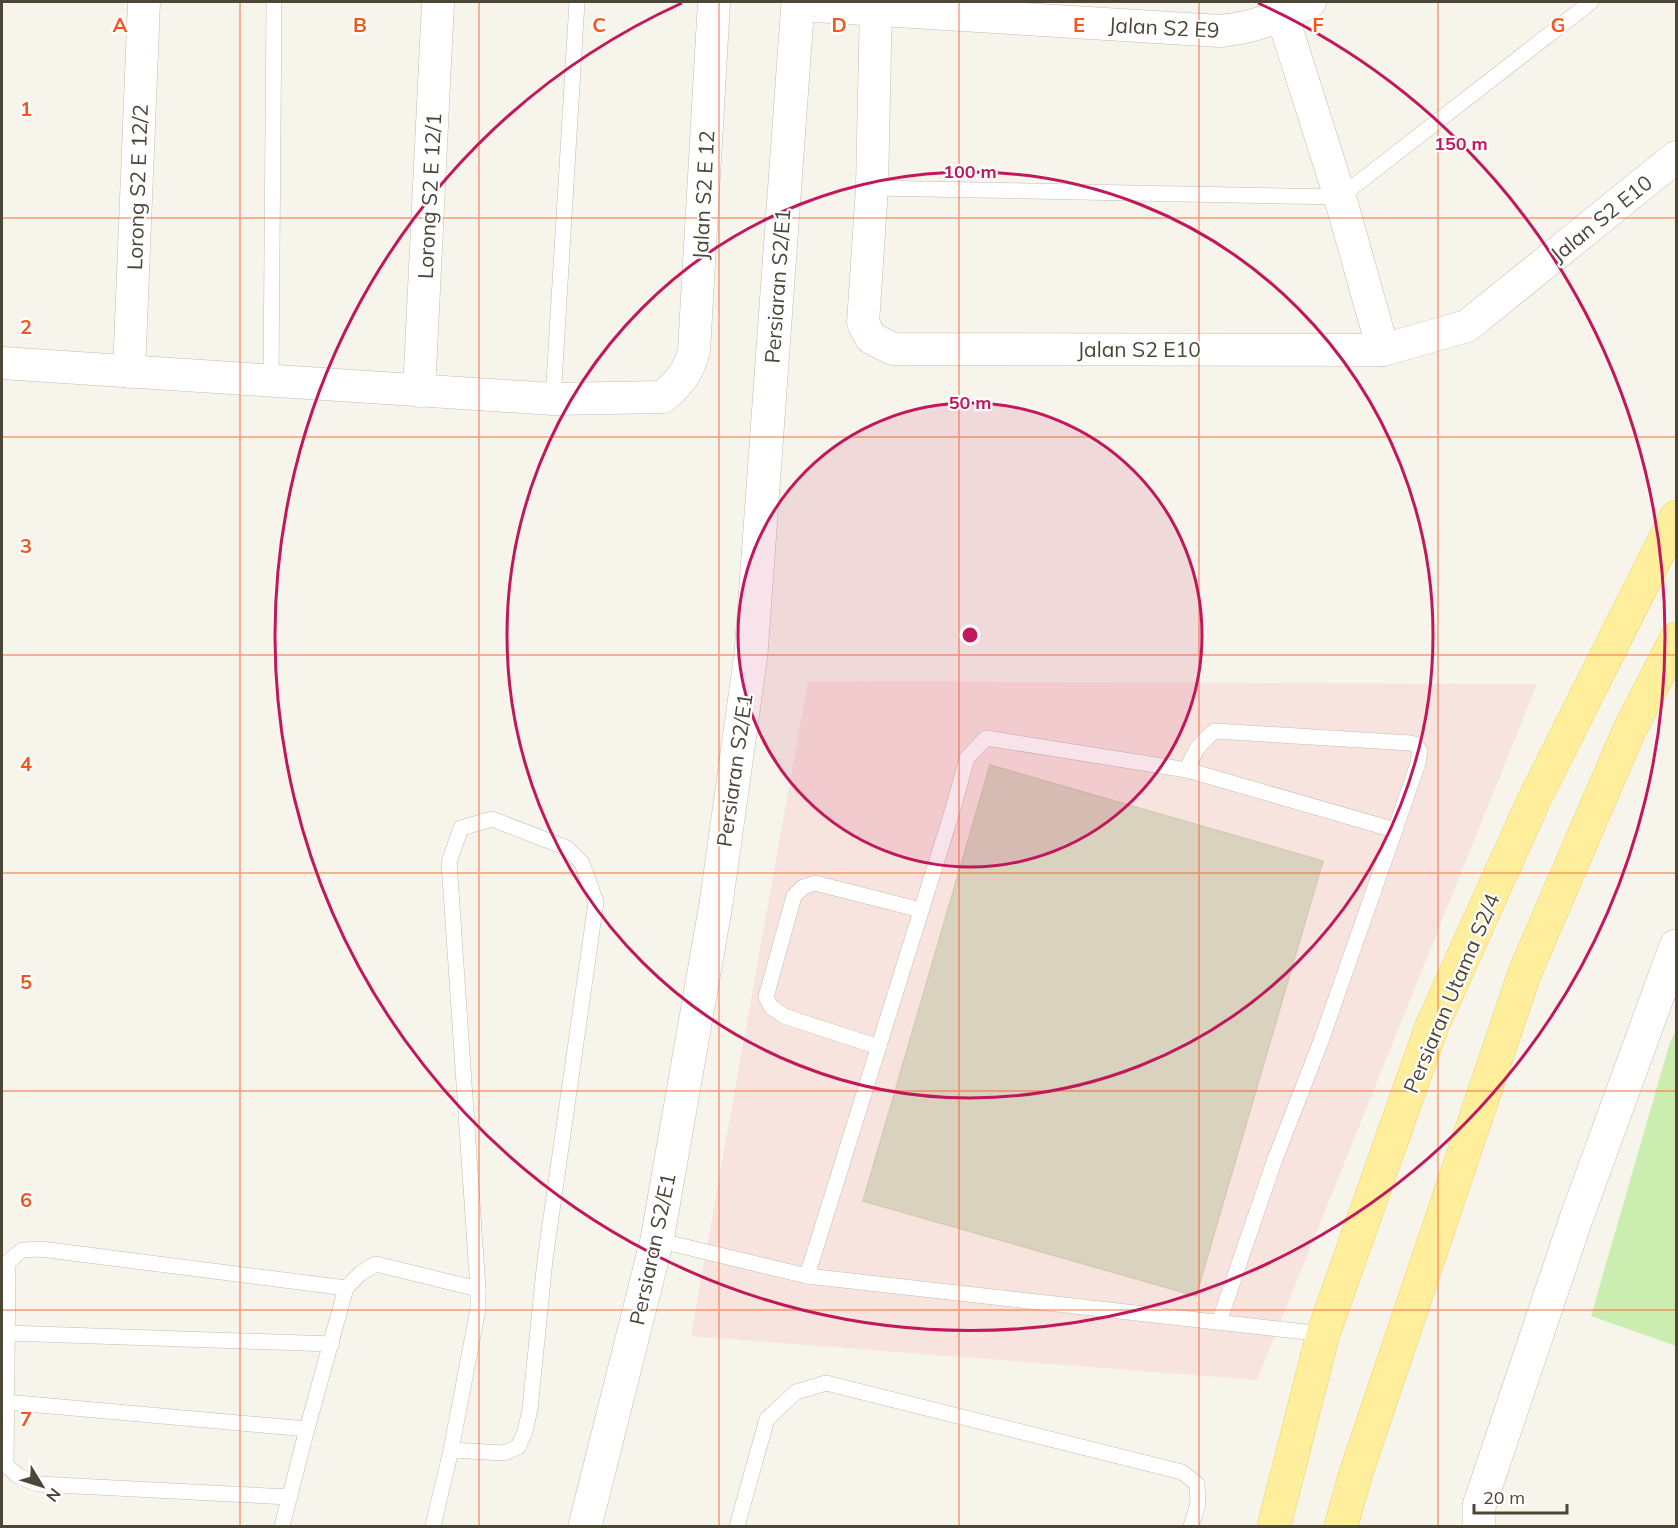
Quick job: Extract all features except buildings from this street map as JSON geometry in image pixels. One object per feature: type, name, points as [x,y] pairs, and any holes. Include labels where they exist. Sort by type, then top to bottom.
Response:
[{"type":"main road","name":"Persiaran Utama S2/4","points":[[1274,1527],[1323,1334],[1432,1026],[1534,800],[1677,517]]},
{"type":"main road","points":[[1341,1527],[1356,1473],[1525,972],[1629,731],[1677,639]]},
{"type":"street","name":"Lorong S2 E 12/2","points":[[129,372],[144,2]]},
{"type":"street","name":"Lorong S2 E 12/1","points":[[419,391],[438,2]]},
{"type":"street","name":"Jalan S2 E 12","points":[[553,399],[663,397],[689,369],[694,351],[714,2]]},
{"type":"street","name":"Jalan S2 E9","points":[[798,3],[876,6],[1220,32],[1249,28],[1280,9],[1310,2]]},
{"type":"street","name":"Persiaran S2/E1","points":[[585,1527],[657,1240],[716,904],[751,654],[798,3]]},
{"type":"street","name":"Jalan S2 E10","points":[[876,6],[872,188],[863,323],[871,338],[893,349],[1383,350],[1467,326],[1677,157]]},
{"type":"street","points":[[1280,9],[1340,197],[1383,350]]},
{"type":"street","points":[[2,363],[553,399]]},
{"type":"street","points":[[1473,1520],[1576,1219],[1670,984],[1677,946]]},
{"type":"lane","points":[[272,379],[274,2]]},
{"type":"lane","points":[[553,399],[577,2]]},
{"type":"lane","points":[[872,188],[1340,197],[1591,2]]},
{"type":"lane","points":[[1187,770],[1200,742],[1215,731],[1415,744],[1420,751],[1418,764],[1321,1041],[1275,1160],[1219,1322]]},
{"type":"lane","points":[[807,1276],[967,758],[986,738],[1187,770],[1395,830]]},
{"type":"lane","points":[[433,1527],[452,1450],[478,1309],[449,862],[461,828],[492,819],[567,848],[582,863],[596,902],[547,1248],[530,1409],[525,1432],[518,1447],[504,1453],[452,1450]]},
{"type":"lane","points":[[879,1047],[784,1016],[771,1007],[766,997],[794,896],[803,886],[815,883],[921,910]]},
{"type":"lane","points":[[657,1240],[807,1276],[1323,1334]]},
{"type":"lane","points":[[290,1497],[37,1484],[18,1476],[6,1465],[8,1262],[22,1250],[41,1249],[346,1288]]},
{"type":"lane","points":[[282,1527],[346,1288],[376,1264],[478,1289]]},
{"type":"lane","points":[[7,1333],[332,1344]]},
{"type":"lane","points":[[737,1527],[767,1419],[796,1392],[826,1383],[1182,1472],[1197,1484],[1198,1504],[1191,1527]]},
{"type":"lane","points":[[6,1402],[307,1429]]},
{"type":"shaded area","points":[[808,681],[1537,684],[1257,1380],[691,1336]]},
{"type":"green space","points":[[1676,1031],[1676,1346],[1591,1316],[1670,1042]]}]
